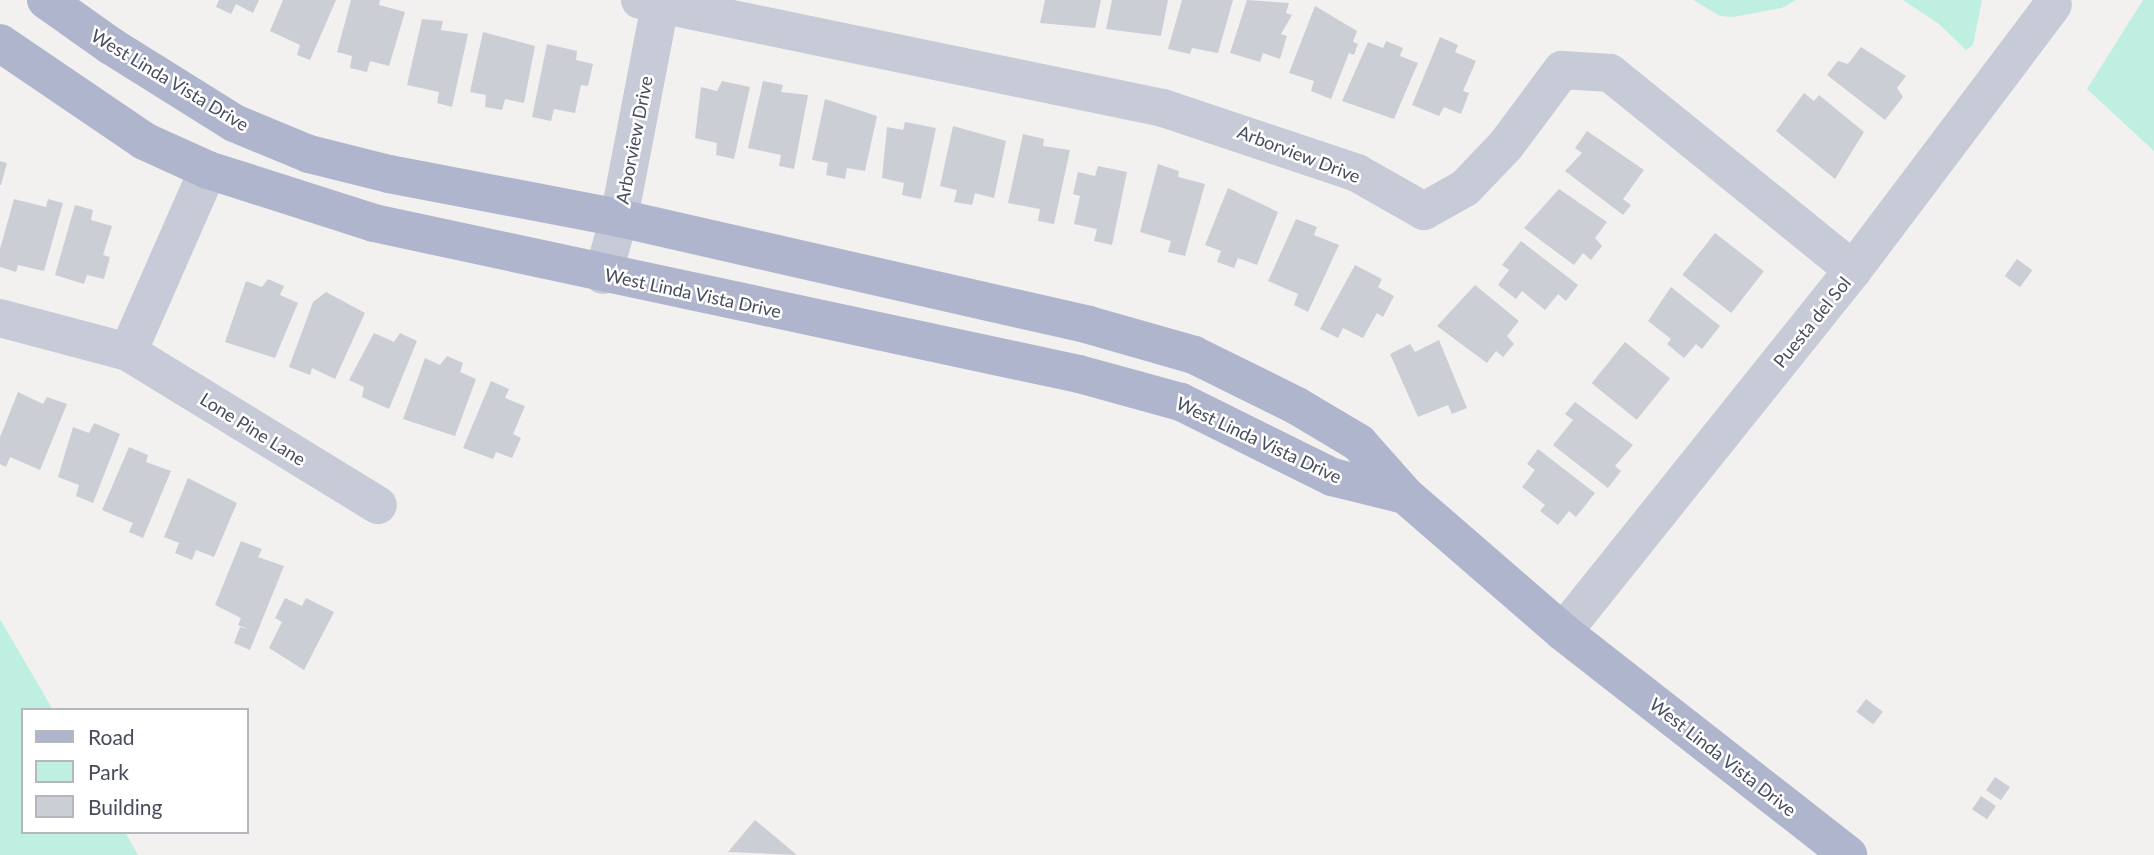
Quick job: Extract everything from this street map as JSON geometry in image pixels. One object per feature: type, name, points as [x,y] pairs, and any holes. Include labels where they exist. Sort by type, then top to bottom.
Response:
[{"type":"main road","name":"West Linda Vista Drive","points":[[46,0],[111,46],[234,123],[309,154],[389,174],[619,218],[1088,325],[1194,355],[1297,406],[1359,443],[1405,495],[1563,632],[1848,855]]},
{"type":"main road","name":"West Linda Vista Drive","points":[[0,43],[144,141],[208,170],[374,223],[603,275],[1079,374],[1181,402],[1332,477],[1405,495]]},
{"type":"street","name":"Arborview Drive","points":[[603,275],[619,218],[650,2],[1163,108],[1357,173],[1424,211],[1465,188],[1506,145],[1562,69],[1610,74],[1853,270]]},
{"type":"street","name":"Puesta del Sol","points":[[1563,632],[1853,270],[2053,5]]},
{"type":"street","points":[[128,352],[208,170]]},
{"type":"street","name":"Lone Pine Lane","points":[[0,318],[128,352],[378,505]]},
{"type":"green space","points":[[1693,0],[1796,0],[1782,8],[1733,17],[1720,16]]},
{"type":"green space","points":[[1903,0],[1982,0],[1973,45],[1966,50],[1939,24]]},
{"type":"green space","points":[[2143,0],[2154,0],[2154,151],[2087,89]]},
{"type":"green space","points":[[0,619],[52,708],[21,708],[21,834],[126,834],[138,855],[0,855]]},
{"type":"building","points":[[219,0],[259,0],[253,13],[236,4],[231,14],[216,7]]},
{"type":"building","points":[[283,0],[336,0],[310,60],[297,55],[300,45],[270,31]]},
{"type":"building","points":[[351,0],[380,0],[379,5],[405,12],[389,66],[370,61],[367,72],[350,68],[352,56],[337,52]]},
{"type":"building","points":[[1045,0],[1101,0],[1095,28],[1040,23]]},
{"type":"building","points":[[1112,0],[1168,0],[1161,36],[1106,29]]},
{"type":"building","points":[[1182,0],[1233,0],[1218,53],[1192,48],[1190,54],[1168,49]]},
{"type":"building","points":[[1247,0],[1289,3],[1286,13],[1292,15],[1281,34],[1287,36],[1280,59],[1263,53],[1260,62],[1230,53]]},
{"type":"building","points":[[1315,6],[1357,31],[1353,42],[1358,44],[1354,55],[1349,53],[1331,99],[1311,91],[1314,81],[1289,73]]},
{"type":"building","points":[[422,19],[443,21],[441,30],[468,34],[452,107],[437,103],[439,92],[407,85]]},
{"type":"building","points":[[483,32],[535,46],[524,103],[505,99],[502,110],[485,107],[486,95],[470,92]]},
{"type":"building","points":[[1440,37],[1458,45],[1455,52],[1476,61],[1463,91],[1469,93],[1461,114],[1444,107],[1439,116],[1412,105]]},
{"type":"building","points":[[1386,41],[1403,48],[1400,56],[1418,63],[1394,119],[1342,101],[1368,42],[1383,48]]},
{"type":"building","points":[[547,44],[577,51],[576,60],[593,64],[588,86],[581,85],[575,113],[554,109],[551,121],[532,117]]},
{"type":"building","points":[[1861,47],[1906,76],[1897,88],[1903,97],[1885,120],[1827,75],[1838,61],[1848,64]]},
{"type":"building","points":[[722,81],[750,87],[734,159],[716,155],[717,143],[695,138],[701,87],[717,91]]},
{"type":"building","points":[[763,81],[783,85],[781,92],[808,95],[794,169],[779,166],[781,155],[748,148]]},
{"type":"building","points":[[1804,93],[1814,101],[1819,95],[1864,132],[1835,179],[1776,131]]},
{"type":"building","points":[[825,99],[877,116],[865,171],[847,168],[845,179],[826,175],[828,163],[812,160]]},
{"type":"building","points":[[905,122],[936,128],[921,199],[902,195],[904,183],[882,178],[887,127],[903,130]]},
{"type":"building","points":[[953,126],[1006,141],[994,198],[975,193],[972,205],[954,202],[957,190],[940,186]]},
{"type":"building","points":[[1587,131],[1644,170],[1623,199],[1631,205],[1623,215],[1565,171],[1582,153],[1575,148]]},
{"type":"building","points":[[1023,134],[1044,139],[1043,146],[1070,150],[1054,224],[1038,221],[1040,209],[1008,203]]},
{"type":"building","points":[[0,161],[7,163],[1,185],[0,185]]},
{"type":"building","points":[[1158,164],[1179,171],[1178,177],[1205,184],[1185,256],[1168,252],[1171,241],[1140,232]]},
{"type":"building","points":[[1098,166],[1127,172],[1112,245],[1094,241],[1097,229],[1074,224],[1080,196],[1073,194],[1078,172],[1095,176]]},
{"type":"building","points":[[1228,188],[1278,212],[1257,265],[1238,258],[1234,268],[1217,262],[1221,251],[1205,245]]},
{"type":"building","points":[[1559,189],[1607,222],[1595,238],[1602,246],[1591,260],[1583,253],[1574,265],[1524,228]]},
{"type":"building","points":[[14,199],[46,207],[48,199],[63,203],[44,271],[18,265],[16,272],[0,267],[0,249]]},
{"type":"building","points":[[75,205],[93,210],[91,220],[112,226],[103,255],[110,257],[104,279],[87,275],[84,284],[55,275]]},
{"type":"building","points":[[1296,219],[1317,227],[1314,235],[1339,245],[1308,312],[1294,305],[1298,294],[1268,281]]},
{"type":"building","points":[[1715,233],[1764,271],[1731,313],[1682,275]]},
{"type":"building","points":[[1521,241],[1578,285],[1566,301],[1558,294],[1545,310],[1522,291],[1516,299],[1498,285],[1509,270],[1502,265]]},
{"type":"building","points":[[2017,259],[2032,270],[2020,287],[2005,276]]},
{"type":"building","points":[[1355,265],[1382,279],[1378,287],[1394,296],[1383,317],[1377,313],[1363,338],[1343,328],[1338,338],[1320,329]]},
{"type":"building","points":[[268,279],[284,286],[280,295],[298,303],[275,358],[225,342],[246,281],[262,287]]},
{"type":"building","points":[[1475,285],[1519,321],[1507,336],[1514,344],[1503,357],[1496,351],[1487,363],[1437,326]]},
{"type":"building","points":[[1671,287],[1720,326],[1702,349],[1696,344],[1684,358],[1667,344],[1671,339],[1648,321]]},
{"type":"building","points":[[326,292],[365,313],[335,379],[312,368],[310,375],[289,367],[313,302]]},
{"type":"building","points":[[374,333],[394,342],[400,333],[417,341],[389,409],[362,397],[364,387],[349,380]]},
{"type":"building","points":[[1439,340],[1467,408],[1452,414],[1448,405],[1418,417],[1390,354],[1410,344],[1415,352]]},
{"type":"building","points":[[1625,342],[1670,379],[1637,420],[1592,383]]},
{"type":"building","points":[[447,356],[463,363],[460,372],[476,379],[455,436],[403,419],[425,358],[440,365]]},
{"type":"building","points":[[491,381],[509,389],[505,398],[525,406],[513,434],[521,438],[512,458],[496,452],[493,459],[463,448]]},
{"type":"building","points":[[18,392],[43,404],[47,397],[67,404],[40,470],[10,457],[6,467],[0,464],[0,437]]},
{"type":"building","points":[[1575,402],[1633,445],[1615,466],[1621,471],[1608,488],[1553,445],[1573,420],[1565,414]]},
{"type":"building","points":[[94,423],[120,434],[93,503],[76,496],[79,485],[58,477],[73,427],[89,433]]},
{"type":"building","points":[[129,447],[148,455],[146,462],[171,471],[143,538],[129,532],[133,523],[102,510]]},
{"type":"building","points":[[1538,449],[1595,493],[1576,517],[1569,511],[1558,525],[1540,511],[1545,505],[1522,487],[1535,470],[1527,464]]},
{"type":"building","points":[[188,478],[237,503],[214,557],[196,550],[192,560],[175,553],[179,543],[164,537]]},
{"type":"building","points":[[241,541],[262,549],[258,557],[284,566],[250,650],[234,643],[240,627],[248,629],[238,625],[241,618],[215,605]]},
{"type":"building","points":[[285,598],[302,606],[306,598],[334,612],[304,670],[269,648],[282,622],[275,618]]},
{"type":"building","points":[[1866,699],[1883,712],[1873,724],[1856,712]]},
{"type":"building","points":[[1995,777],[2010,787],[2001,800],[1986,790]]},
{"type":"building","points":[[1981,796],[1996,806],[1987,819],[1972,809]]},
{"type":"building","points":[[755,820],[797,855],[728,852]]}]
